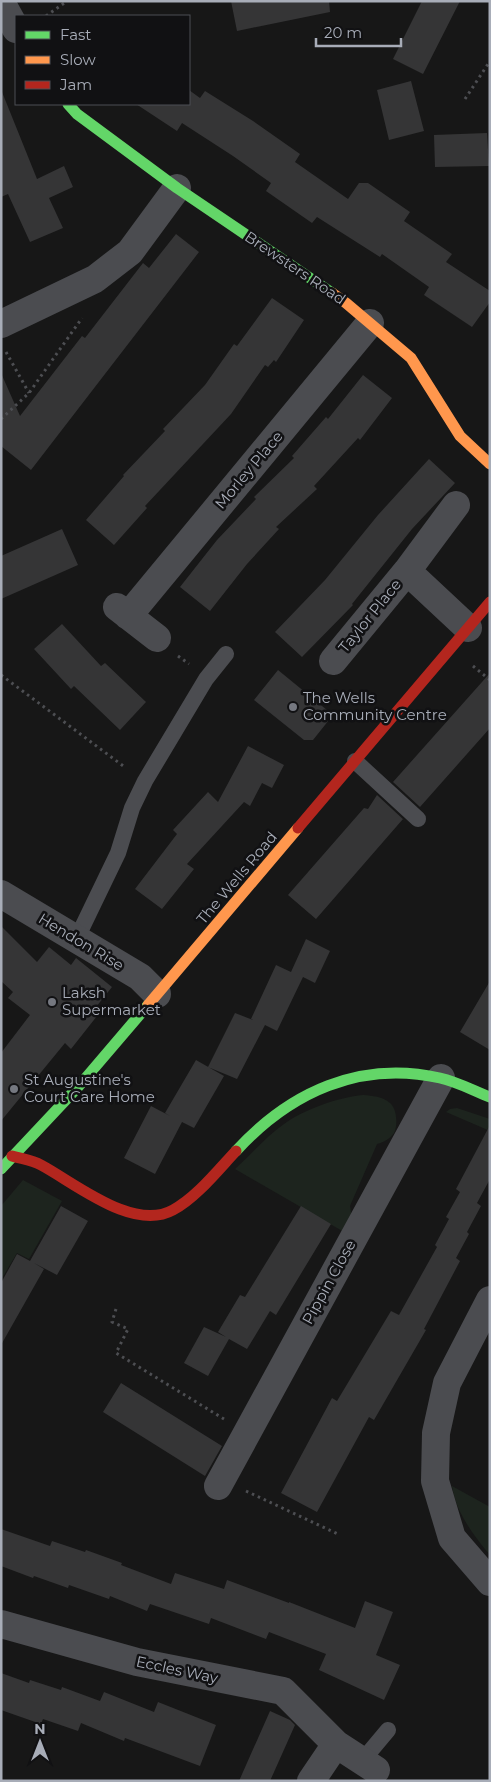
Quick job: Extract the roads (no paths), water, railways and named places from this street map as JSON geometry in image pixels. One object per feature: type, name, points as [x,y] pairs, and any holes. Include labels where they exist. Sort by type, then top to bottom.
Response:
[{"type":"street","name":"Brewsters Road","points":[[69,105],[76,114],[177,188],[346,303],[370,323],[410,358],[460,436],[490,464]]},
{"type":"street","points":[[1,324],[95,280],[130,252],[177,188]]},
{"type":"street","name":"Morley Place","points":[[157,638],[123,612],[370,323]]},
{"type":"street","name":"Taylor Place","points":[[333,661],[407,571],[456,505]]},
{"type":"street","name":"Taylor Place","points":[[407,571],[468,628]]},
{"type":"street","name":"The Wells Road","points":[[1,1169],[78,1086],[490,602]]},
{"type":"street","name":"Hendon Rise","points":[[1,894],[140,977],[157,994]]},
{"type":"street","points":[[12,1156],[38,1164],[118,1215],[150,1217],[171,1212],[183,1205],[258,1128],[294,1101],[326,1086],[355,1076],[400,1071],[441,1078],[490,1097]]},
{"type":"street","name":"Pippin Close","points":[[218,1486],[260,1394],[441,1078]]},
{"type":"street","points":[[490,1300],[447,1383],[436,1432],[436,1481],[452,1538],[490,1582]]},
{"type":"street","name":"Eccles Way","points":[[1,1624],[137,1662],[282,1691],[336,1744],[369,1766]]},
{"type":"street","points":[[311,1781],[336,1744]]},
{"type":"lane","points":[[77,938],[118,853],[132,808],[144,781],[206,679],[226,654]]},
{"type":"lane","points":[[355,761],[418,819]]},
{"type":"lane","points":[[369,1766],[388,1730]]},
{"type":"place","name":"The Wells Community Centre","points":[[293,707]]},
{"type":"place","name":"Laksh Supermarket","points":[[52,1002]]},
{"type":"place","name":"St Augustine's Court Care Home","points":[[14,1089]]}]
